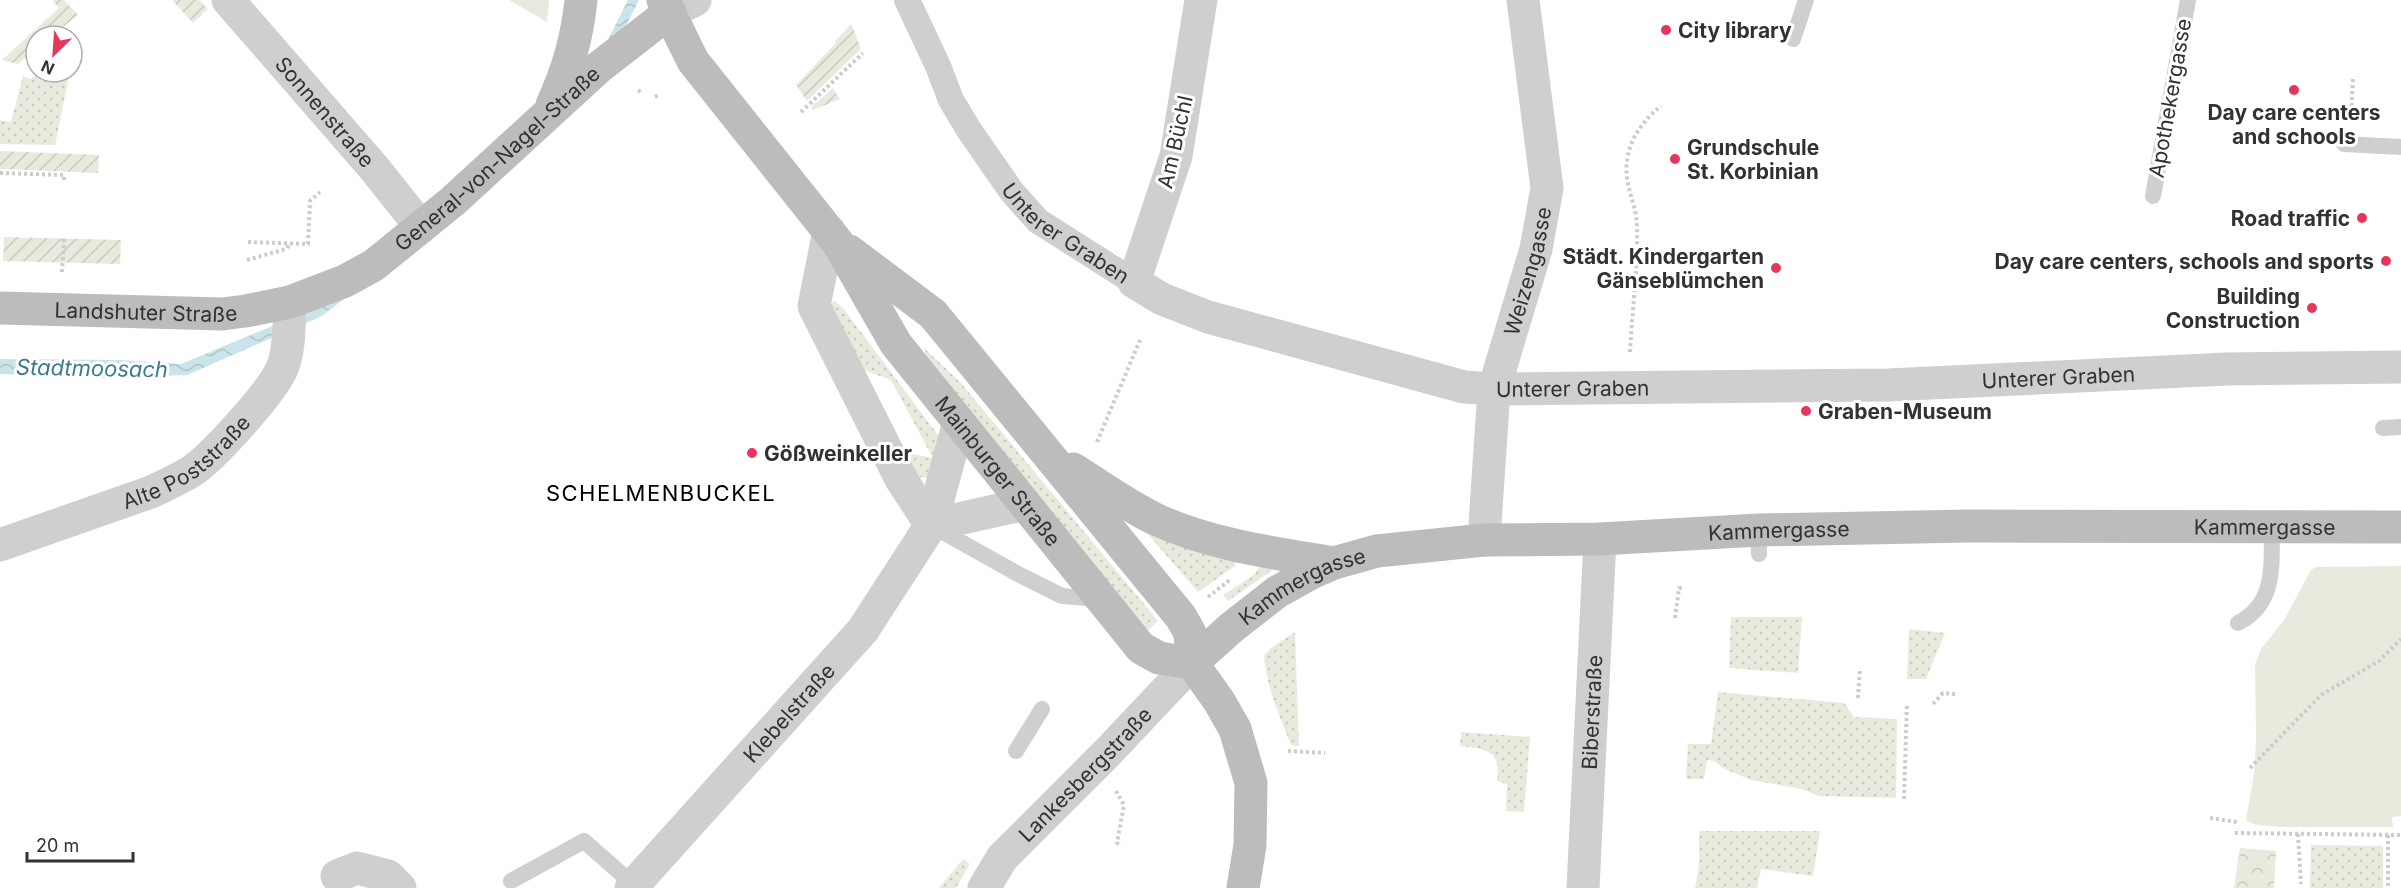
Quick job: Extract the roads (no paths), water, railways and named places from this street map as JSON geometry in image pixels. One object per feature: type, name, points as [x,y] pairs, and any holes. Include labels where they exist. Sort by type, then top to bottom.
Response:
[{"type":"main road","points":[[549,112],[575,47],[581,0]]},
{"type":"main road","name":"General-von-Nagel-Straße","points":[[290,302],[354,276],[390,253],[453,201],[598,68],[676,4]]},
{"type":"main road","name":"Mainburger Straße","points":[[676,4],[693,61],[834,237],[896,344],[1141,648],[1159,658],[1192,663],[1190,633],[1181,617],[933,314],[834,237]]},
{"type":"main road","name":"Landshuter Straße","points":[[0,308],[222,314],[290,302]]},
{"type":"main road","points":[[1046,451],[1128,505],[1158,520],[1250,549],[1334,563]]},
{"type":"main road","name":"Kammergasse","points":[[1192,663],[1231,628],[1277,592],[1334,563],[1377,551],[1484,540],[1600,539],[1759,542],[1968,526],[2401,526]]},
{"type":"main road","points":[[1192,663],[1219,701],[1235,729],[1251,783],[1250,845],[1243,888]]},
{"type":"street","name":"Sonnenstraße","points":[[228,0],[374,168],[421,227]]},
{"type":"street","name":"Unterer Graben","points":[[907,0],[951,100],[1012,192],[1038,221],[1162,299],[1208,317],[1464,387],[1494,389],[1888,385],[2227,369],[2401,367]]},
{"type":"street","name":"Am Büchl","points":[[1134,282],[1176,156],[1201,0]]},
{"type":"street","name":"Weizengasse","points":[[1484,540],[1494,389],[1536,249],[1547,188],[1523,0]]},
{"type":"street","points":[[834,237],[814,306],[901,478],[931,525],[1025,504]]},
{"type":"street","name":"Alte Poststraße","points":[[0,545],[151,492],[174,482],[200,465],[233,431],[279,375],[285,356],[290,302]]},
{"type":"street","name":"Klebelstraße","points":[[633,886],[863,630],[931,525],[959,422]]},
{"type":"street","name":"Biberstraße","points":[[1583,888],[1600,539]]},
{"type":"street","name":"Lankesbergstraße","points":[[984,888],[1002,858],[1192,663]]},
{"type":"street","points":[[338,876],[357,868],[388,876],[400,888]]},
{"type":"lane","points":[[1793,39],[1806,0]]},
{"type":"lane","name":"Apothekergasse","points":[[2152,196],[2188,0]]},
{"type":"lane","points":[[2344,144],[2401,147]]},
{"type":"lane","points":[[2383,428],[2401,427]]},
{"type":"lane","points":[[931,525],[1062,596],[1100,599]]},
{"type":"lane","points":[[2238,623],[2251,617],[2267,596],[2271,574],[2272,526]]},
{"type":"lane","points":[[1016,751],[1042,709]]},
{"type":"lane","points":[[511,881],[584,841],[633,886]]},
{"type":"water","name":"Stadtmoosach","points":[[628,0],[639,0],[607,63],[470,202],[322,316],[187,375],[109,378],[0,374],[0,359],[121,360],[181,364],[318,307],[598,59]]},
{"type":"place","name":"City library","points":[[1666,30]]},
{"type":"place","name":"Day care centers and schools","points":[[2294,90]]},
{"type":"place","name":"Grundschule St. Korbinian","points":[[1675,159]]},
{"type":"place","name":"Road traffic","points":[[2362,218]]},
{"type":"place","name":"Day care centers, schools and sports","points":[[2386,261]]},
{"type":"place","name":"Städt. Kindergarten Gänseblümchen","points":[[1776,268]]},
{"type":"place","name":"Building Construction","points":[[2312,308]]},
{"type":"place","name":"Graben-Museum","points":[[1806,411]]},
{"type":"place","name":"Gößweinkeller","points":[[752,453]]},
{"type":"district","name":"SCHELMENBUCKEL","points":[[661,493]]}]
